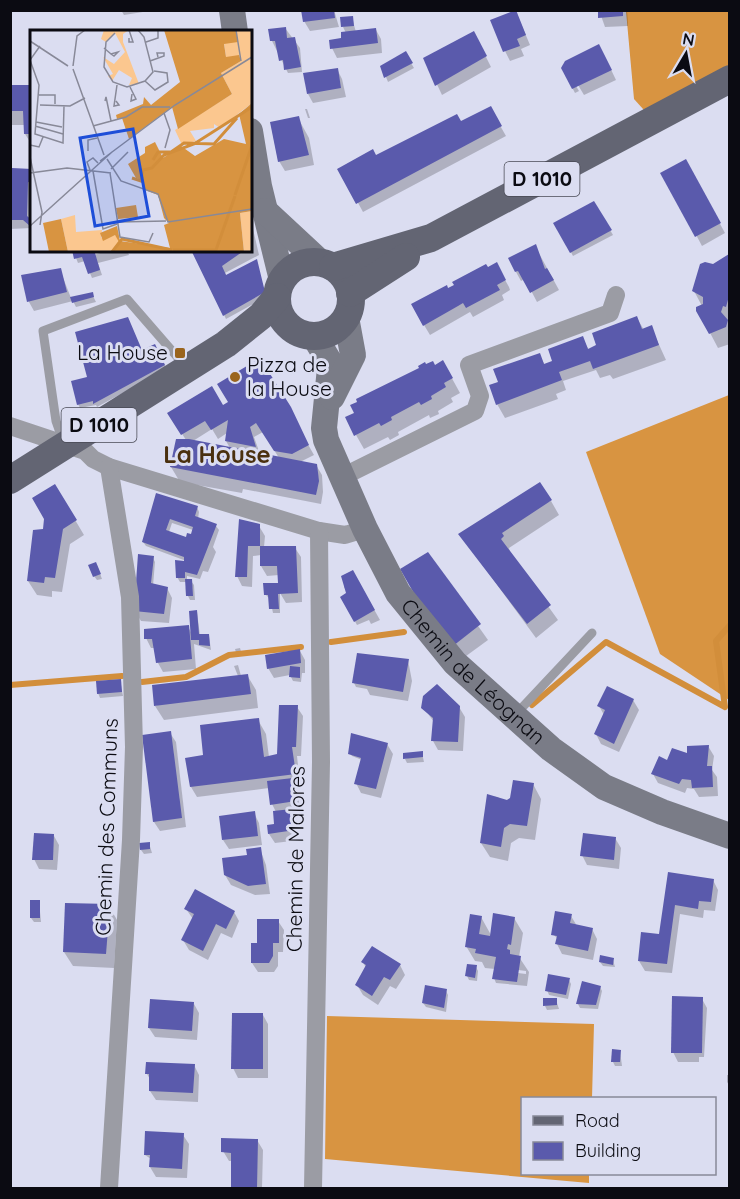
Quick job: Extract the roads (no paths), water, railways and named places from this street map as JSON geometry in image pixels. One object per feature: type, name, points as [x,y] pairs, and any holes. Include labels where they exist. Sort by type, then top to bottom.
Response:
[{"type":"main road","name":"D 1010","points":[[348,305],[431,238],[729,80]]},
{"type":"main road","name":"D 1010","points":[[327,265],[431,238]]},
{"type":"main road","points":[[303,264],[327,265],[347,283],[348,305],[336,328],[303,332],[284,320],[278,309],[280,288],[295,267],[303,264]]},
{"type":"main road","name":"D 1010","points":[[10,480],[226,344],[261,316],[280,288]]},
{"type":"main road","name":"D 1010","points":[[226,344],[303,332]]},
{"type":"street","points":[[232,10],[233,30]]},
{"type":"street","points":[[252,142],[280,288]]},
{"type":"street","points":[[265,210],[327,265]]},
{"type":"street","points":[[342,477],[475,411],[480,396],[469,365],[610,313],[615,295]]},
{"type":"street","name":"Chemin de Léognan","points":[[326,407],[352,355],[348,305]]},
{"type":"street","name":"Chemin de Léognan","points":[[303,332],[329,361],[326,440],[365,529],[398,593],[437,644],[513,717],[604,787],[636,802],[729,836]]},
{"type":"street","points":[[10,426],[85,451],[109,467],[319,531],[345,535],[365,529]]},
{"type":"street","name":"Chemin des Communs","points":[[108,1188],[131,840],[134,715],[130,597],[109,467]]},
{"type":"street","name":"Chemin de Malores","points":[[313,1188],[321,762],[319,531]]},
{"type":"lane","points":[[65,446],[56,421],[44,331],[127,298],[188,368]]},
{"type":"lane","points":[[513,717],[592,633]]},
{"type":"waterway","points":[[532,705],[606,642],[725,707],[716,641],[730,625]]},
{"type":"waterway","points":[[331,642],[404,632]]},
{"type":"waterway","points":[[142,682],[186,677],[229,655],[301,647]]},
{"type":"waterway","points":[[10,685],[122,676]]},
{"type":"place","name":"La House","points":[[180,353]]},
{"type":"place","name":"Pizza de la House","points":[[235,377]]},
{"type":"district","name":"La House","points":[[217,455]]}]
